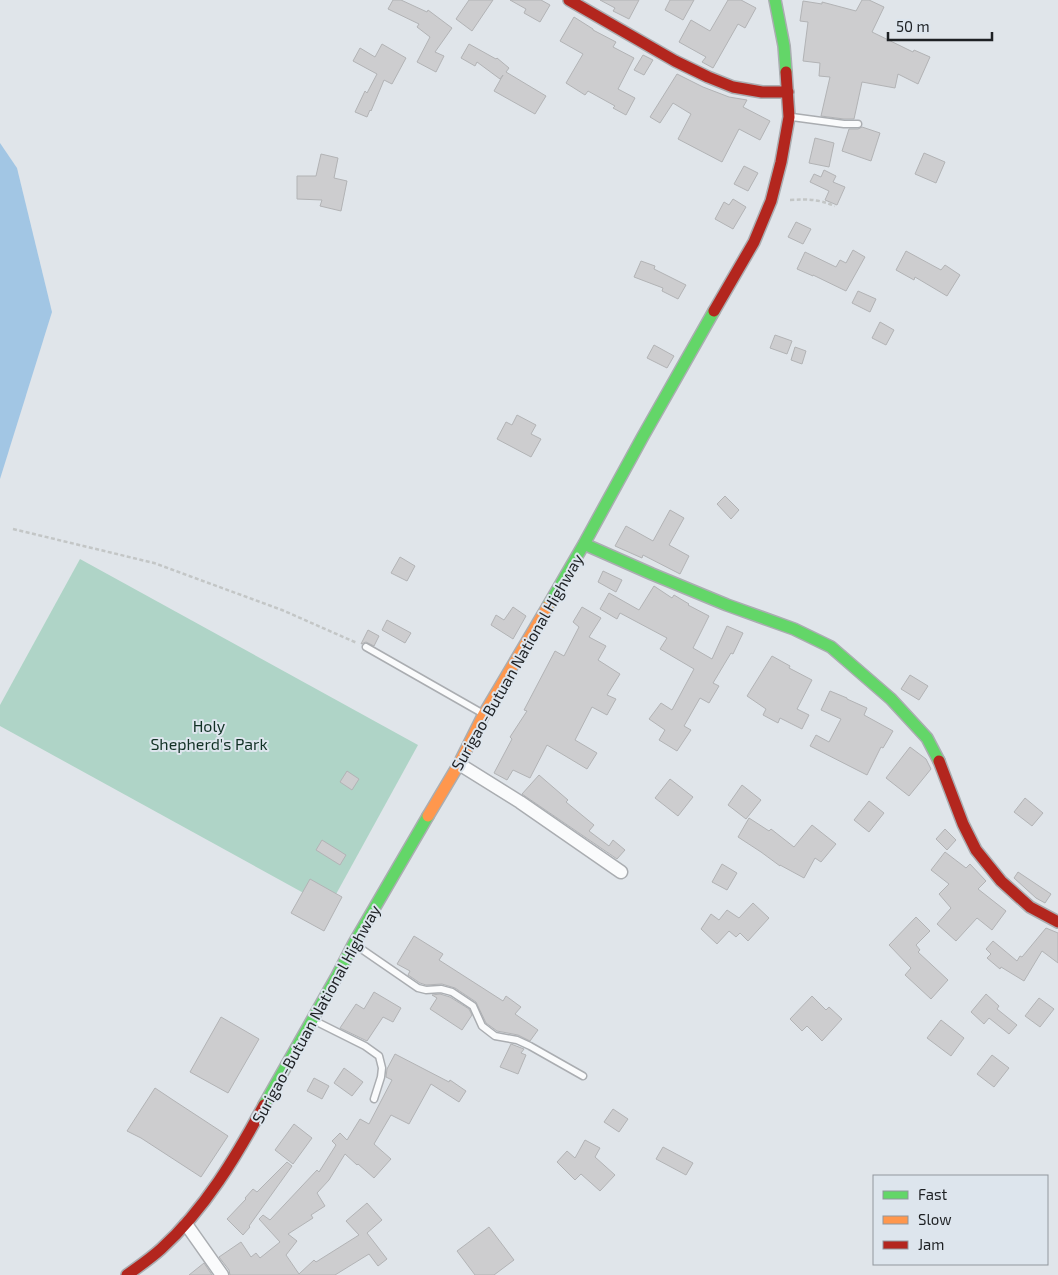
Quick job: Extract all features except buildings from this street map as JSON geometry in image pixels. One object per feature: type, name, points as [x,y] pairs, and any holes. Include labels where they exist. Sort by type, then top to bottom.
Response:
[{"type":"main road","points":[[570,0],[675,61],[708,77],[732,86],[762,92],[788,92]]},
{"type":"main road","name":"Surigao-Butuan National Highway","points":[[127,1275],[160,1250],[186,1224],[243,1144],[354,943],[459,764],[484,714],[584,544],[754,242],[771,201],[781,162],[789,117],[784,46],[772,0]]},
{"type":"main road","points":[[584,544],[711,598],[794,629],[831,647],[891,699],[927,738],[942,767],[963,824],[976,850],[1001,881],[1030,907],[1058,922]]},
{"type":"street","points":[[459,764],[520,802],[621,872]]},
{"type":"street","points":[[186,1224],[222,1275]]},
{"type":"lane","points":[[789,117],[858,124]]},
{"type":"lane","points":[[366,647],[484,714]]},
{"type":"lane","points":[[354,943],[418,988],[426,990],[441,988],[452,992],[473,1006],[482,1026],[495,1036],[517,1040],[583,1076]]},
{"type":"lane","points":[[312,1019],[365,1046],[379,1056],[382,1068],[381,1078],[374,1099]]},
{"type":"path","points":[[771,201],[821,200],[835,206]]},
{"type":"path","points":[[12,529],[154,563],[282,610],[366,647]]},
{"type":"green space","name":"Holy Shepherd's Park","points":[[80,559],[418,745],[329,907],[0,726],[0,705]]},
{"type":"water","points":[[0,143],[17,168],[52,312],[0,479]]},
{"type":"traffic: fast","points":[[775,0],[784,46],[786,72]]},
{"type":"traffic: fast","points":[[548,606],[714,311]]},
{"type":"traffic: fast","points":[[584,544],[727,605],[794,629],[831,647],[891,699],[927,738],[939,761]]},
{"type":"traffic: fast","points":[[264,1105],[354,943],[428,816]]},
{"type":"traffic: slow","points":[[428,816],[459,764],[484,714],[548,606]]},
{"type":"traffic: jam","points":[[569,0],[675,61],[708,77],[733,87],[762,92],[788,92]]},
{"type":"traffic: jam","points":[[714,311],[754,242],[771,201],[781,162],[789,117],[786,72]]},
{"type":"traffic: jam","points":[[939,761],[963,824],[976,850],[1001,881],[1030,907],[1058,922]]},
{"type":"traffic: jam","points":[[127,1275],[161,1249],[206,1200],[231,1163],[264,1105]]}]
